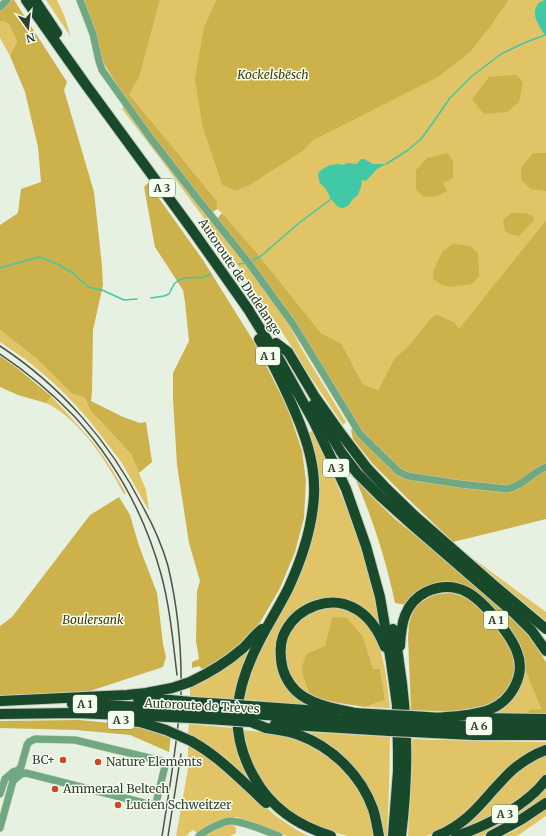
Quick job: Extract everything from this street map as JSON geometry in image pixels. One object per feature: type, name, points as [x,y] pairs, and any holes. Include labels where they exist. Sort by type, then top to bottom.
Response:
[{"type":"highway","name":"Autoroute de Dudelange","points":[[26,0],[73,68],[237,293],[299,393],[346,489],[366,546],[380,597],[395,662],[398,771],[393,836]]},
{"type":"highway","name":"Autoroute de Dudelange","points":[[35,0],[82,68],[239,284],[304,391],[328,438],[359,508],[385,591],[406,736],[405,798],[401,836]]},
{"type":"highway","name":"A 1","points":[[0,701],[146,693],[172,688],[190,682],[210,672],[234,656],[259,631],[269,624],[288,589],[309,532],[314,494],[313,476],[310,451],[299,420],[274,367],[240,307],[237,293]]},
{"type":"highway","name":"A 3","points":[[276,343],[288,352],[315,397],[367,468],[401,503],[432,531],[546,629]]},
{"type":"highway","name":"A 3","points":[[304,391],[317,410],[331,437],[357,473],[390,505],[514,613],[532,631],[546,652]]},
{"type":"highway","name":"A 1","points":[[86,697],[170,708],[250,714],[359,714],[390,723],[407,726],[437,718],[490,710],[505,700],[514,689],[518,679],[520,667],[518,653],[513,642],[487,608],[467,592],[458,589],[443,588],[428,592],[419,597],[406,611],[395,662]]},
{"type":"highway","name":"A 3","points":[[359,714],[308,700],[297,692],[286,678],[282,664],[281,647],[286,631],[298,615],[309,608],[321,603],[334,602],[345,604],[354,608],[370,620],[395,662]]},
{"type":"highway","points":[[269,624],[246,671],[239,696],[238,728],[243,754],[258,785],[268,798],[296,821],[311,829],[331,836]]},
{"type":"highway","name":"Autoroute de Trèves","points":[[0,704],[84,704],[170,708],[390,723],[407,726]]},
{"type":"highway","name":"Autoroute de Trèves","points":[[0,714],[76,714],[170,708]]},
{"type":"highway","name":"A 3","points":[[76,714],[140,722],[166,730],[191,741],[220,760],[268,805],[288,821],[318,836]]},
{"type":"highway","points":[[250,714],[265,728],[281,730],[299,735],[320,745],[346,765],[360,783],[367,796],[372,808],[379,836]]},
{"type":"highway","points":[[437,718],[546,718]]},
{"type":"highway","name":"A 6","points":[[407,726],[546,727]]},
{"type":"highway","name":"A 6","points":[[407,726],[474,735],[546,735]]},
{"type":"highway","points":[[437,836],[459,825],[470,816],[516,767],[536,754],[546,750]]},
{"type":"highway","name":"A 3","points":[[456,836],[480,827],[515,808],[532,795],[546,780]]},
{"type":"highway","points":[[491,836],[522,820],[546,803]]},
{"type":"street","points":[[0,7],[7,0]]},
{"type":"street","points":[[80,0],[92,34],[102,70],[149,136],[207,212],[248,262],[293,324],[360,434],[399,472],[408,476],[507,489],[514,488],[538,470],[546,467]]},
{"type":"street","points":[[0,794],[4,778],[21,767],[26,745],[36,739],[75,740],[162,761],[165,766],[156,803],[152,805],[26,773],[21,774],[13,781],[0,828]]},
{"type":"street","points":[[4,778],[13,781]]},
{"type":"street","points":[[199,836],[206,831],[230,821],[242,823],[279,836]]},
{"type":"shaded area","points":[[46,0],[57,0],[64,15],[71,37]]},
{"type":"shaded area","points":[[160,0],[216,0],[204,27],[203,129],[222,185],[235,191],[250,185],[303,151],[312,140],[493,23],[509,0],[546,0],[546,220],[459,330],[436,314],[430,319],[408,346],[394,359],[378,390],[363,384],[341,343],[321,333],[257,253],[217,209],[217,201],[129,94],[139,78]]},
{"type":"shaded area","points":[[545,0],[546,36],[535,16],[536,7],[539,3]]},
{"type":"shaded area","points":[[2,21],[9,24],[17,41],[10,56],[0,38],[0,22]]},
{"type":"shaded area","points":[[125,105],[227,238],[288,322],[301,348],[346,422],[343,425],[228,251],[122,109]]},
{"type":"shaded area","points":[[361,159],[373,164],[386,164],[377,169],[366,181],[362,180],[358,195],[348,206],[343,208],[338,207],[320,183],[318,175],[319,172],[330,165],[343,165],[348,163],[357,164]]},
{"type":"shaded area","points":[[0,330],[37,359],[71,393],[85,398],[90,410],[131,454],[146,490],[149,511],[122,463],[89,420],[48,378],[25,359],[0,342]]},
{"type":"shaded area","points":[[51,396],[95,445],[126,493],[124,494],[101,455],[81,430],[70,419],[46,403]]},
{"type":"shaded area","points":[[313,431],[331,470],[362,549],[381,626],[379,626],[355,604],[296,612],[278,665],[313,706],[242,699],[245,683],[315,517],[308,433]]},
{"type":"shaded area","points":[[471,557],[546,612],[546,621],[511,592]]},
{"type":"shaded area","points":[[332,607],[353,612],[363,619],[370,627],[380,649],[386,673],[390,708],[365,707],[385,700],[380,669],[373,670],[363,637],[332,617],[325,646],[303,677],[310,695],[299,686],[291,676],[285,653],[287,641],[292,630],[300,620],[311,612]]},
{"type":"shaded area","points":[[253,643],[235,699],[190,697],[190,684]]},
{"type":"shaded area","points":[[524,667],[541,709],[529,714],[487,714],[514,697],[520,685]]},
{"type":"shaded area","points":[[189,724],[233,728],[238,756],[252,783],[226,758],[206,744],[188,735]]},
{"type":"shaded area","points":[[242,730],[275,734],[292,738],[308,744],[334,761],[356,785],[369,812],[376,836],[348,836],[310,824],[292,814],[266,789],[249,760]]},
{"type":"shaded area","points":[[305,732],[390,737],[387,836],[382,836],[367,792],[305,735]]},
{"type":"shaded area","points":[[411,739],[546,742],[546,746],[445,829],[426,836],[408,836],[412,762]]},
{"type":"shaded area","points":[[188,745],[215,762],[276,816],[308,836],[287,836],[237,817],[230,817],[197,833],[193,830],[187,836],[176,836],[188,769]]},
{"type":"shaded area","points":[[546,756],[546,773],[543,778],[527,793],[488,819],[458,831],[526,766]]},
{"type":"shaded area","points":[[546,788],[546,798],[528,811],[502,827],[483,836],[471,836],[520,810]]},
{"type":"shaded area","points":[[546,809],[546,816],[517,836],[503,836],[516,830]]},
{"type":"shaded area","points":[[230,824],[236,828],[236,833],[230,836],[203,836],[216,829]]},
{"type":"green space","points":[[12,0],[14,0],[67,82],[64,90],[94,192],[102,266],[103,285],[93,330],[91,401],[123,417],[140,423],[146,422],[152,462],[139,473],[131,454],[90,410],[85,398],[71,393],[37,359],[0,330],[0,225],[18,213],[21,189],[41,182],[38,147],[25,92],[10,56],[17,41],[9,24],[2,21],[0,22],[0,12]]},
{"type":"green space","points":[[84,0],[160,0],[139,78],[129,94],[217,201],[217,209],[210,214],[151,135],[104,64]]},
{"type":"green space","name":"Kockelsbësch","points":[[216,0],[509,0],[470,52],[438,77],[313,140],[303,151],[250,185],[235,191],[222,185],[203,129],[195,79],[204,27]]},
{"type":"green space","points":[[516,75],[523,82],[519,102],[507,112],[484,114],[472,99],[489,77]]},
{"type":"green space","points":[[447,153],[453,161],[453,178],[443,183],[447,191],[437,196],[424,197],[416,190],[416,170],[427,158]]},
{"type":"green space","points":[[533,153],[546,153],[546,191],[530,189],[521,179],[521,168]]},
{"type":"green space","points":[[148,183],[203,260],[254,342],[288,409],[302,451],[306,481],[304,518],[295,552],[280,588],[261,621],[245,641],[213,667],[202,669],[199,666],[192,668],[192,662],[199,659],[196,641],[197,591],[200,581],[189,543],[177,465],[173,399],[173,373],[189,341],[185,302],[183,290],[155,247],[144,187]]},
{"type":"green space","points":[[222,213],[257,253],[321,333],[341,343],[363,384],[378,390],[394,359],[408,346],[430,319],[436,314],[455,323],[459,329],[546,220],[546,519],[453,542],[372,463],[353,439],[351,430],[357,424],[296,322],[253,263],[250,262],[216,220]]},
{"type":"green space","points":[[511,213],[525,213],[533,216],[534,220],[519,236],[505,231],[503,220]]},
{"type":"green space","points":[[453,244],[470,246],[478,253],[479,276],[472,284],[449,287],[442,285],[433,279],[434,270],[442,252]]},
{"type":"green space","points":[[0,356],[51,396],[46,403],[18,395],[0,387]]},
{"type":"green space","points":[[354,476],[369,494],[396,520],[508,613],[528,634],[546,662],[546,714],[529,714],[529,710],[541,709],[524,667],[519,645],[458,585],[406,605],[395,603],[378,538]]},
{"type":"green space","name":"Boulersank","points":[[119,497],[130,515],[139,546],[157,593],[166,657],[163,667],[84,693],[2,698],[0,695],[0,626],[12,617],[90,515]]},
{"type":"green space","points":[[451,593],[470,600],[483,612],[505,639],[510,647],[514,665],[512,683],[501,698],[483,707],[463,711],[411,710],[408,637],[409,624],[413,611],[418,604],[431,596]]},
{"type":"green space","points":[[332,617],[347,618],[363,637],[373,669],[380,669],[385,700],[365,707],[324,700],[310,695],[303,677],[302,666],[307,654],[325,646]]},
{"type":"green space","points":[[79,720],[143,726],[171,734],[169,752],[130,735],[76,730],[0,728],[0,721]]},
{"type":"waterway","points":[[386,164],[408,150],[421,139],[450,98],[472,76],[501,54],[545,35]]},
{"type":"waterway","points":[[251,261],[261,256],[299,223],[331,199]]},
{"type":"waterway","points":[[0,268],[39,257],[57,264],[73,273],[88,287],[102,290],[124,300],[137,299]]},
{"type":"waterway","points":[[239,264],[246,263]]},
{"type":"waterway","points":[[151,298],[169,294],[174,284],[179,280],[185,278],[204,277],[211,274]]},
{"type":"railway","points":[[0,346],[22,362],[63,397],[99,438],[130,483],[154,528],[166,558],[179,630],[181,695],[175,753],[162,836]]},
{"type":"railway","points":[[0,354],[39,383],[74,416],[103,452],[127,490],[146,531],[161,574],[173,637],[177,675]]},
{"type":"railway","points":[[168,836],[181,754]]},
{"type":"place","name":"BC+","points":[[63,760]]},
{"type":"place","name":"Nature Elements","points":[[98,762]]},
{"type":"place","name":"Ammeraal Beltech","points":[[55,789]]},
{"type":"place","name":"Lucien Schweitzer","points":[[118,805]]}]
